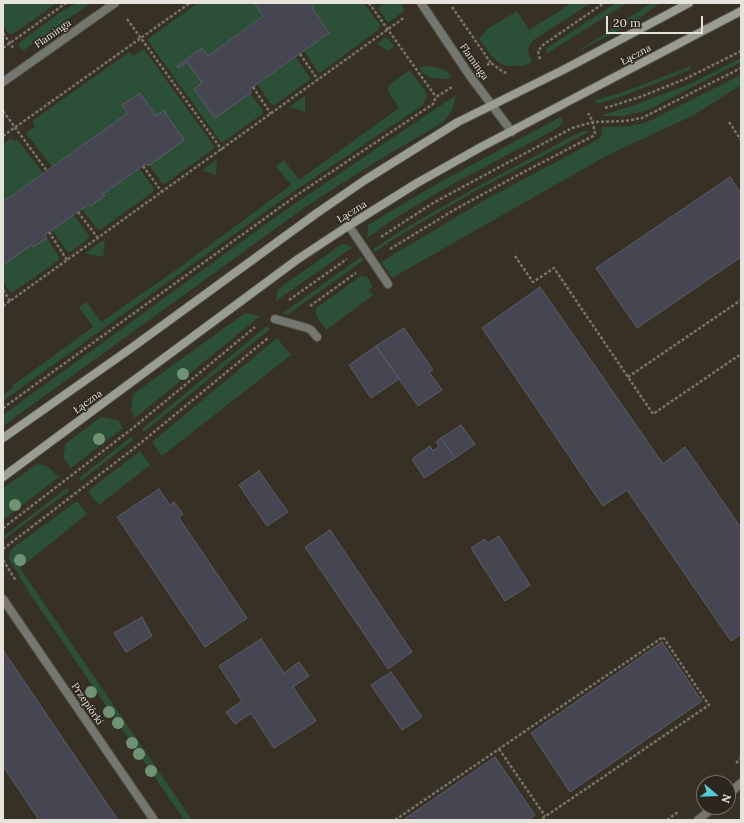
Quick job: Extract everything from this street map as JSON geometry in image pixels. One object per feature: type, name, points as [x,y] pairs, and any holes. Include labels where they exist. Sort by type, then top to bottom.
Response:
[{"type":"street","name":"Flaminga","points":[[3,82],[115,3]]},
{"type":"street","name":"Flaminga","points":[[421,3],[470,76],[512,132]]},
{"type":"street","name":"Łączna","points":[[3,438],[130,349],[365,180],[458,122],[565,69],[689,3]]},
{"type":"street","name":"Łączna","points":[[3,477],[292,264],[417,183],[741,11]]},
{"type":"street","points":[[349,226],[388,284]]},
{"type":"street","points":[[276,319],[307,328],[317,337]]},
{"type":"street","name":"Przepiórki","points":[[3,599],[154,820]]},
{"type":"path","points":[[3,48],[66,3]]},
{"type":"path","points":[[3,136],[190,3]]},
{"type":"path","points":[[369,3],[436,97]]},
{"type":"path","points":[[449,3],[491,62],[503,72],[514,74]]},
{"type":"path","points":[[543,64],[539,57],[538,51],[543,45],[604,3]]},
{"type":"path","points":[[124,15],[222,150]]},
{"type":"path","points":[[3,306],[405,17]]},
{"type":"path","points":[[3,33],[17,55]]},
{"type":"path","points":[[600,109],[634,99],[685,79],[741,51]]},
{"type":"path","points":[[300,54],[318,80]]},
{"type":"path","points":[[485,66],[491,62]]},
{"type":"path","points":[[593,122],[625,121],[642,118],[741,68]]},
{"type":"path","points":[[3,408],[291,200],[433,104],[436,97],[455,85]]},
{"type":"path","points":[[253,87],[271,114]]},
{"type":"path","points":[[587,111],[594,110]]},
{"type":"path","points":[[3,111],[47,171]]},
{"type":"path","points":[[384,253],[454,210],[593,136],[595,133],[591,118]]},
{"type":"path","points":[[729,122],[741,140]]},
{"type":"path","points":[[143,166],[162,192]]},
{"type":"path","points":[[78,212],[98,238]]},
{"type":"path","points":[[49,232],[67,260]]},
{"type":"path","points":[[515,256],[533,282],[554,268],[653,414],[741,354]]},
{"type":"path","points":[[307,308],[358,272]]},
{"type":"path","points":[[3,290],[10,301]]},
{"type":"path","points":[[628,378],[741,300]]},
{"type":"path","points":[[3,549],[137,446],[274,334]]},
{"type":"path","points":[[395,820],[663,637],[709,705],[540,820]]},
{"type":"path","points":[[500,749],[545,816]]},
{"type":"green space","points":[[3,3],[57,3],[13,34],[9,34],[3,25]]},
{"type":"green space","points":[[77,3],[91,3],[22,50],[19,46],[20,42],[62,11]]},
{"type":"green space","points":[[198,3],[254,3],[263,16],[208,56],[202,48],[177,66],[179,67],[187,62],[202,83],[194,89],[195,91],[250,93],[263,111],[262,114],[223,142],[220,141],[148,41],[149,38]]},
{"type":"green space","points":[[312,3],[364,3],[380,25],[378,30],[321,72],[318,72],[304,51],[329,33],[312,8],[314,6]]},
{"type":"green space","points":[[385,3],[402,3],[404,11],[388,23],[378,8]]},
{"type":"green space","points":[[572,3],[591,3],[532,41],[528,49],[532,62],[523,66],[506,66],[499,63],[479,39],[487,29],[517,11],[529,30]]},
{"type":"green space","points":[[616,3],[627,3],[546,54],[548,47]]},
{"type":"green space","points":[[651,3],[660,3],[636,21],[574,54]]},
{"type":"green space","points":[[384,38],[389,39],[394,46],[389,51],[377,44]]},
{"type":"green space","points":[[144,49],[214,146],[213,149],[165,184],[162,183],[149,165],[156,116],[140,93],[122,105],[128,113],[52,167],[26,133],[35,126],[32,121],[128,53],[131,53],[133,56]]},
{"type":"green space","points":[[296,57],[310,78],[309,80],[275,105],[271,104],[257,84]]},
{"type":"green space","points":[[741,58],[741,62],[648,110],[624,116],[602,116],[690,84]]},
{"type":"green space","points":[[425,66],[444,70],[448,72],[452,78],[432,78],[423,73],[419,67]]},
{"type":"green space","points":[[691,66],[690,70],[623,96],[596,103],[595,100],[621,93]]},
{"type":"green space","points":[[410,70],[426,92],[426,98],[423,105],[293,192],[3,401],[3,395],[13,388],[12,386],[93,327],[79,307],[87,302],[101,322],[176,270],[291,185],[276,166],[284,160],[299,180],[399,108],[389,93],[388,88],[391,83]]},
{"type":"green space","points":[[741,75],[741,85],[694,115],[608,155],[392,278],[381,262],[483,201],[599,139],[602,133],[602,127],[630,126],[647,122]]},
{"type":"green space","points":[[456,95],[452,111],[442,123],[374,163],[304,208],[3,426],[3,415],[284,211]]},
{"type":"green space","points":[[305,96],[305,112],[289,107]]},
{"type":"green space","points":[[560,117],[563,121],[560,126],[440,191],[394,219],[367,238],[368,225],[433,186]]},
{"type":"green space","points":[[587,130],[587,133],[477,190],[395,238],[375,252],[373,249],[404,229],[475,188],[576,134]]},
{"type":"green space","points":[[11,138],[14,141],[17,139],[43,173],[3,202],[3,144]]},
{"type":"green space","points":[[217,159],[216,175],[202,170]]},
{"type":"green space","points":[[140,169],[154,189],[153,192],[100,230],[97,229],[82,209],[89,204],[91,206],[105,197],[103,194]]},
{"type":"green space","points":[[74,215],[89,236],[88,239],[70,252],[67,251],[52,230]]},
{"type":"green space","points":[[47,238],[59,257],[59,260],[12,293],[10,292],[3,282],[3,265],[31,245],[33,247]]},
{"type":"green space","points":[[105,239],[103,257],[85,253]]},
{"type":"green space","points":[[342,244],[353,247],[276,301],[278,289]]},
{"type":"green space","points":[[361,257],[364,260],[287,315],[283,313]]},
{"type":"green space","points":[[361,276],[367,277],[373,287],[368,290],[373,295],[326,330],[317,317],[316,308]]},
{"type":"green space","points":[[245,313],[260,316],[135,418],[131,410],[133,394]]},
{"type":"green space","points":[[267,326],[270,329],[144,432],[142,429]]},
{"type":"green space","points":[[277,338],[291,355],[162,456],[152,442]]},
{"type":"green space","points":[[101,417],[118,420],[123,428],[71,468],[63,457],[66,443]]},
{"type":"green space","points":[[131,437],[133,440],[81,481],[79,478]]},
{"type":"green space","points":[[140,451],[150,465],[99,505],[88,491]]},
{"type":"green space","points":[[37,464],[47,466],[59,477],[3,520],[3,488]]},
{"type":"green space","points":[[67,488],[69,491],[3,540],[3,537]]},
{"type":"green space","points":[[77,501],[87,514],[20,568],[192,820],[184,820],[30,594],[9,559],[10,551],[14,547]]},
{"type":"building","points":[[254,3],[312,3],[314,6],[312,8],[329,33],[250,89],[252,92],[215,118],[194,89],[202,83],[187,62],[178,68],[177,66],[202,48],[208,56],[263,16]]},
{"type":"building","points":[[140,93],[156,116],[164,110],[166,112],[165,113],[184,140],[148,166],[146,164],[103,194],[105,196],[91,206],[89,204],[45,235],[47,238],[33,247],[31,245],[3,265],[3,202],[128,113],[122,105]]},
{"type":"building","points":[[730,177],[741,193],[741,257],[637,328],[596,268]]},
{"type":"building","points":[[540,287],[663,464],[685,447],[741,528],[741,634],[731,641],[627,490],[603,506],[482,328]]},
{"type":"building","points":[[404,328],[433,370],[429,372],[442,390],[418,406],[376,346]]},
{"type":"building","points":[[376,346],[399,379],[371,398],[349,365]]},
{"type":"building","points":[[461,425],[475,444],[455,458],[441,438]]},
{"type":"building","points":[[441,438],[455,458],[424,478],[412,459],[430,446],[433,451],[439,446],[436,442]]},
{"type":"building","points":[[259,471],[288,512],[267,526],[239,485]]},
{"type":"building","points":[[159,489],[170,505],[174,502],[183,514],[179,518],[247,618],[205,647],[117,517]]},
{"type":"building","points":[[330,530],[412,652],[388,669],[305,547]]},
{"type":"building","points":[[499,536],[530,585],[505,601],[471,548],[485,539],[488,543]]},
{"type":"building","points":[[142,617],[152,636],[126,652],[114,633]]},
{"type":"building","points":[[261,639],[284,673],[299,662],[309,676],[293,687],[316,721],[274,748],[251,713],[235,724],[226,712],[242,701],[219,666]]},
{"type":"building","points":[[662,642],[702,701],[570,792],[531,733]]},
{"type":"building","points":[[3,650],[118,820],[39,820],[3,766]]},
{"type":"building","points":[[391,672],[422,717],[402,730],[371,685]]},
{"type":"building","points":[[495,757],[535,815],[528,820],[403,820]]}]
